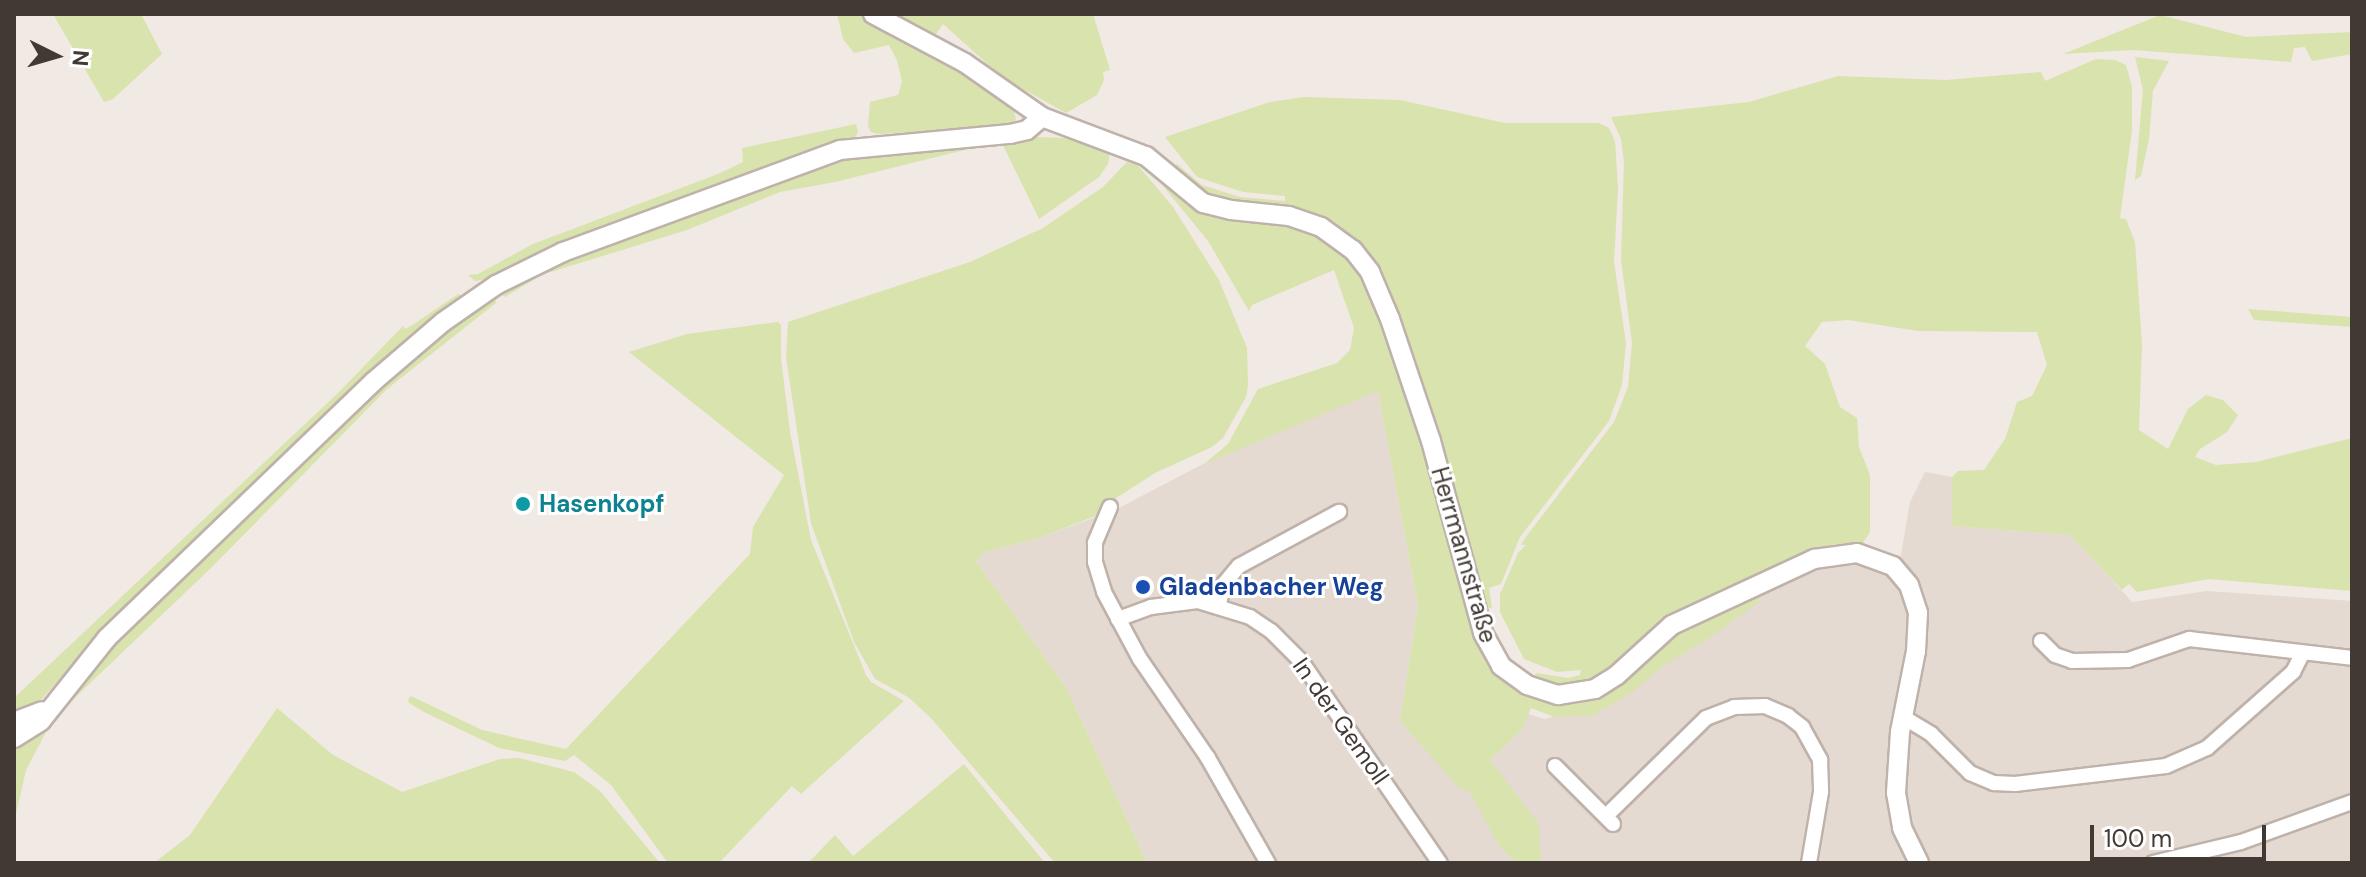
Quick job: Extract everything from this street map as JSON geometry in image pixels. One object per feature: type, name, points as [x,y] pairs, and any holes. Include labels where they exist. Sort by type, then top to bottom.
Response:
[{"type":"street","name":"Herrmannstraße","points":[[873,14],[965,63],[1042,117],[1146,156],[1203,203],[1231,210],[1289,216],[1321,227],[1362,260],[1385,305],[1431,441],[1483,633],[1501,666],[1512,677],[1558,695],[1590,691],[1610,680],[1656,636],[1687,617],[1814,559],[1857,553],[1893,566],[1909,585],[1917,606],[1916,651],[1897,764],[1897,802],[1905,837],[1919,863]]},
{"type":"street","points":[[14,738],[41,721],[107,638],[373,382],[443,322],[496,285],[563,252],[840,150],[1010,134],[1027,130],[1042,117]]},
{"type":"street","points":[[1110,507],[1097,530],[1095,562],[1104,592],[1140,659],[1208,758],[1268,863]]},
{"type":"street","points":[[1219,605],[1223,585],[1239,566],[1339,512]]},
{"type":"street","name":"In der Gemoll","points":[[1118,619],[1181,601],[1219,605],[1250,617],[1287,645],[1440,863]]},
{"type":"street","points":[[2041,641],[2055,655],[2072,661],[2128,660],[2189,639],[2352,658]]},
{"type":"street","points":[[1903,717],[1931,734],[1970,773],[1994,783],[2166,766],[2207,748],[2293,672],[2302,654]]},
{"type":"street","points":[[14,722],[51,706]]},
{"type":"street","points":[[1555,766],[1610,820],[1706,718],[1734,707],[1765,706],[1788,716],[1802,727],[1820,760],[1821,792],[1809,863]]},
{"type":"street","points":[[2153,863],[2241,842],[2352,802]]},
{"type":"shaded area","points":[[1378,390],[1418,605],[1400,721],[1523,728],[1528,714],[1545,719],[1558,715],[1592,716],[1739,604],[1830,565],[1900,561],[1910,502],[1925,472],[1952,477],[1953,526],[2071,535],[2132,602],[2207,591],[2352,601],[2352,863],[1147,863],[1067,689],[976,561],[985,552],[1039,538],[1115,510],[1201,465]]},
{"type":"green space","points":[[53,14],[141,14],[162,54],[113,99],[104,102]]},
{"type":"green space","points":[[837,14],[1093,14],[1110,70],[1103,72],[1104,80],[1097,95],[1066,113],[1002,77],[943,24],[934,37],[966,74],[1014,110],[1016,120],[1007,126],[879,134],[871,132],[868,126],[870,102],[898,95],[902,82],[897,60],[889,45],[854,53],[843,39]]},
{"type":"green space","points":[[2160,15],[2246,37],[2352,32],[2352,54],[2312,61],[2305,47],[2294,48],[2291,62],[2133,50],[2063,54]]},
{"type":"green space","points":[[2135,57],[2169,61],[2153,91],[2149,139],[2141,176],[2135,180],[2143,90]]},
{"type":"green space","points":[[2096,59],[2115,60],[2126,65],[2132,87],[2132,130],[2120,218],[2126,219],[2135,242],[2142,345],[2139,430],[2168,449],[2188,409],[2206,395],[2223,400],[2238,415],[2227,432],[2200,449],[2195,457],[2216,465],[2256,462],[2352,438],[2352,591],[2209,579],[2137,592],[2129,584],[2122,590],[2070,535],[1952,526],[1952,477],[1958,471],[1984,470],[2005,439],[2017,402],[2032,396],[2047,365],[2037,332],[1918,331],[1848,320],[1822,322],[1805,346],[1825,364],[1840,407],[1857,418],[1859,447],[1870,475],[1870,532],[1863,543],[1835,544],[1811,551],[1748,583],[1719,590],[1712,602],[1600,682],[1550,687],[1533,681],[1536,673],[1568,678],[1580,675],[1581,670],[1557,672],[1524,659],[1500,612],[1500,594],[1518,553],[1526,545],[1521,545],[1525,538],[1614,422],[1628,387],[1632,343],[1621,260],[1624,162],[1621,139],[1611,117],[1749,102],[1838,76],[1946,80],[2041,72],[2045,81]]},
{"type":"green space","points":[[1304,97],[1400,100],[1505,123],[1599,123],[1609,128],[1615,141],[1618,188],[1614,262],[1626,343],[1622,385],[1609,421],[1520,537],[1501,584],[1489,588],[1492,608],[1482,609],[1439,439],[1389,291],[1361,248],[1207,198],[1170,170],[1177,164],[1202,185],[1240,197],[1285,201],[1285,196],[1243,192],[1197,177],[1165,137],[1270,102]]},
{"type":"green space","points":[[856,124],[858,132],[854,139],[823,147],[578,237],[535,254],[488,279],[475,281],[468,275],[478,274],[533,244],[718,174],[743,162],[742,148]]},
{"type":"green space","points":[[1037,137],[1066,138],[1110,151],[1108,164],[1099,177],[1039,219],[1001,141],[835,182],[780,192],[687,230],[541,275],[505,297],[501,294],[500,287],[537,266],[842,154]]},
{"type":"green space","points":[[1127,162],[1136,163],[1173,207],[1219,280],[1247,348],[1248,385],[1246,397],[1223,438],[1212,447],[1155,473],[1107,504],[1098,515],[1039,538],[985,552],[976,561],[1067,689],[1147,863],[1055,863],[931,718],[908,697],[875,679],[854,642],[811,523],[786,357],[788,322],[970,262],[1043,228],[1103,187]]},
{"type":"green space","points":[[1146,165],[1168,182],[1292,224],[1333,242],[1359,266],[1375,292],[1426,452],[1462,595],[1496,671],[1507,682],[1525,692],[1556,701],[1584,701],[1604,693],[1658,644],[1689,623],[1759,595],[1759,602],[1708,639],[1663,666],[1633,692],[1592,716],[1554,717],[1531,708],[1523,728],[1490,760],[1539,824],[1541,863],[1517,863],[1500,847],[1470,792],[1459,788],[1400,721],[1418,605],[1378,391],[1204,464],[1228,444],[1258,389],[1337,363],[1350,350],[1354,328],[1334,270],[1252,305],[1249,311],[1208,241]]},
{"type":"green space","points":[[458,294],[464,296],[343,399],[106,626],[40,701],[14,714],[14,698],[338,393],[403,326],[406,329]]},
{"type":"green space","points":[[494,295],[496,303],[387,389],[211,568],[63,709],[46,732],[26,770],[14,823],[14,749],[82,672],[430,338]]},
{"type":"green space","points":[[2248,309],[2352,317],[2352,327],[2254,320]]},
{"type":"green space","points":[[778,322],[781,325],[781,358],[790,432],[811,540],[866,675],[871,682],[904,701],[801,794],[792,786],[719,863],[668,863],[611,785],[574,755],[565,761],[499,748],[426,713],[409,703],[408,699],[411,696],[482,730],[566,749],[750,554],[753,527],[784,475],[629,352],[687,334]]},
{"type":"green space","points":[[277,708],[333,755],[402,792],[500,759],[519,758],[574,772],[600,791],[660,863],[154,863],[190,835]]},
{"type":"green space","points":[[964,764],[1045,863],[808,863],[835,835],[853,856]]},
{"type":"place","name":"Hasenkopf","points":[[523,504]]},
{"type":"place","name":"Gladenbacher Weg","points":[[1143,587]]}]
